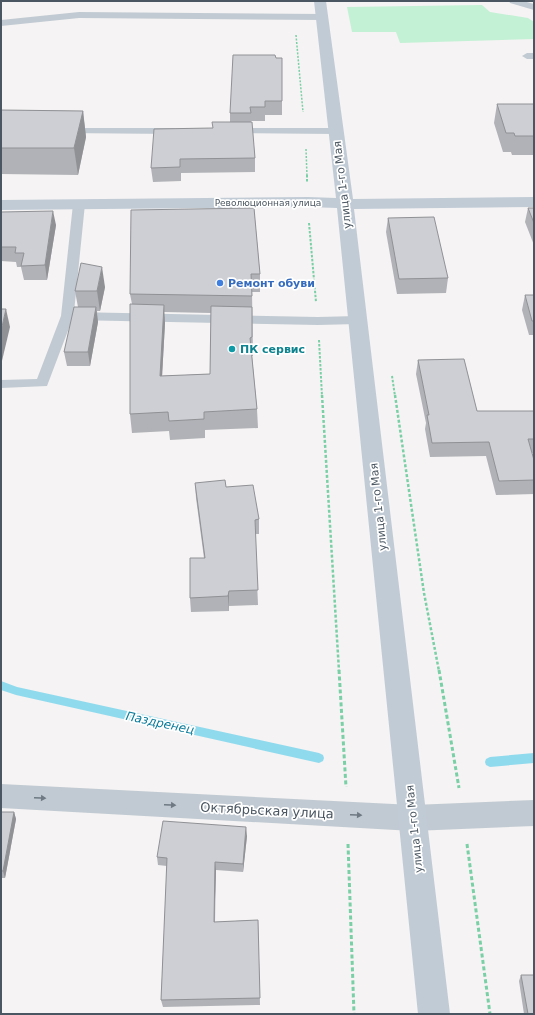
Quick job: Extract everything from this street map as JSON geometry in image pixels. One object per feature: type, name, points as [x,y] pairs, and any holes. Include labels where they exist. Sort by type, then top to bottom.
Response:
[{"type":"main road","name":"улица 1-го Мая","points":[[320,1],[345,203],[356,320],[434,1014]]},
{"type":"main road","name":"Революционная улица","points":[[1,206],[308,202],[369,205],[534,202]]},
{"type":"street","name":"Октябрьская улица","points":[[1,796],[413,818],[534,813]]},
{"type":"lane","points":[[513,1],[534,7]]},
{"type":"lane","points":[[1,23],[79,15],[322,18]]},
{"type":"lane","points":[[57,131],[185,131]]},
{"type":"lane","points":[[225,131],[336,131]]},
{"type":"lane","points":[[1,384],[42,383],[66,316],[79,204]]},
{"type":"lane","points":[[66,316],[318,321],[356,320]]},
{"type":"path","points":[[294,17],[305,131],[308,202],[318,321],[347,815],[354,1014]]},
{"type":"path","points":[[392,376],[424,593],[447,713],[463,816],[490,1014]]},
{"type":"green space","points":[[482,5],[490,12],[528,18],[534,22],[534,39],[400,43],[396,32],[352,32],[347,7]]},
{"type":"building","points":[[233,55],[275,55],[276,58],[282,58],[282,101],[265,101],[265,107],[250,107],[251,113],[230,113]]},
{"type":"building","points":[[497,104],[534,104],[534,136],[515,136],[514,133],[506,133]]},
{"type":"building","points":[[1,110],[83,111],[74,148],[1,148]]},
{"type":"building","points":[[212,122],[252,122],[255,158],[180,159],[180,167],[151,168],[154,129],[213,128]]},
{"type":"building","points":[[254,208],[260,274],[251,274],[252,296],[130,294],[131,210]]},
{"type":"building","points":[[528,208],[534,208],[534,223]]},
{"type":"building","points":[[53,211],[45,265],[21,266],[24,253],[15,253],[16,247],[1,247],[1,212]]},
{"type":"building","points":[[434,217],[448,278],[399,279],[388,218]]},
{"type":"building","points":[[81,263],[102,267],[97,291],[75,291]]},
{"type":"building","points":[[525,295],[534,295],[534,321],[532,321]]},
{"type":"building","points":[[130,304],[164,305],[160,376],[210,374],[211,306],[252,307],[252,337],[250,338],[257,409],[204,412],[204,419],[169,421],[168,412],[130,414]]},
{"type":"building","points":[[74,307],[96,307],[88,352],[64,352]]},
{"type":"building","points":[[1,309],[6,309],[1,331]]},
{"type":"building","points":[[464,359],[477,411],[534,411],[534,439],[528,439],[534,460],[534,480],[499,481],[489,442],[432,443],[427,415],[429,415],[418,360]]},
{"type":"building","points":[[225,480],[226,487],[253,485],[259,519],[255,520],[258,590],[229,591],[228,596],[190,598],[190,558],[205,558],[195,483]]},
{"type":"building","points":[[1,812],[14,812],[3,871],[1,871]]},
{"type":"building","points":[[163,821],[246,827],[243,864],[215,862],[214,922],[258,920],[260,998],[161,1000],[167,858],[157,857]]},
{"type":"building","points":[[521,975],[534,975],[534,1014],[528,1014]]},
{"type":"waterway","name":"Паздренец","points":[[1,685],[16,691],[319,758]]},
{"type":"waterway","name":"Паздренец","points":[[490,762],[534,758]]},
{"type":"place","name":"Ремонт обуви","points":[[220,283]]},
{"type":"place","name":"ПК сервис","points":[[232,349]]}]
